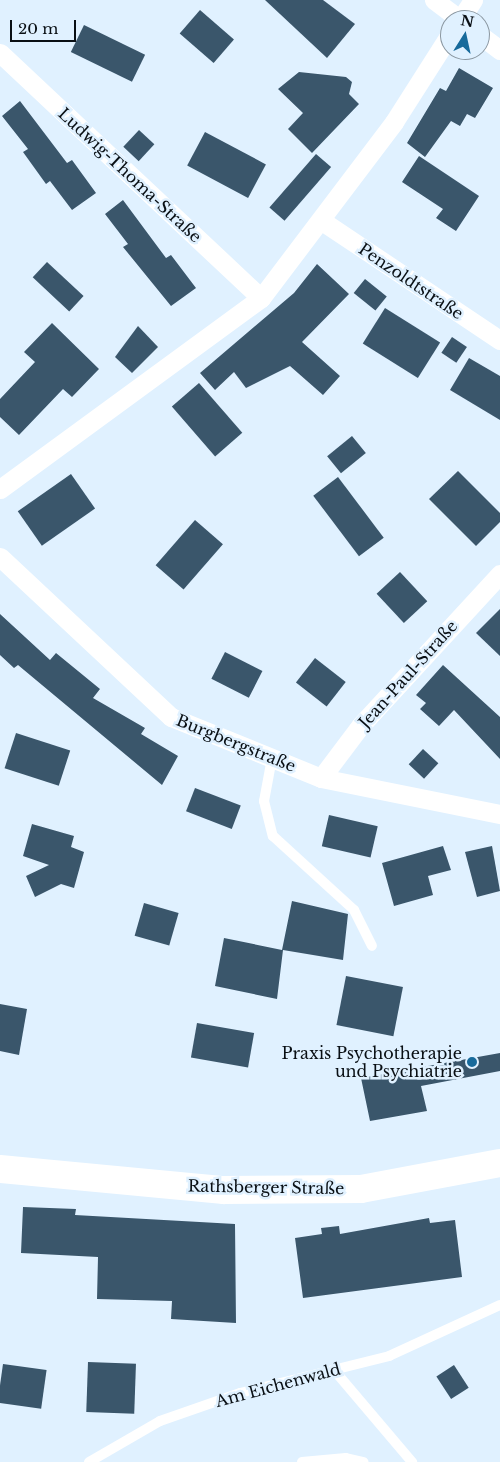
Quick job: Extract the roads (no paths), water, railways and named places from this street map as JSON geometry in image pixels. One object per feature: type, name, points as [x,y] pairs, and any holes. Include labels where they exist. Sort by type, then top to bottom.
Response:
[{"type":"street","points":[[434,0],[444,10]]},
{"type":"street","points":[[0,489],[261,298],[322,221],[394,122],[440,51]]},
{"type":"street","name":"Ludwig-Thoma-Straße","points":[[0,53],[261,298]]},
{"type":"street","name":"Penzoldtstraße","points":[[322,221],[500,340]]},
{"type":"street","name":"Burgbergstraße","points":[[0,557],[171,717],[321,778],[500,814]]},
{"type":"street","name":"Jean-Paul-Straße","points":[[321,778],[361,725],[500,574]]},
{"type":"street","name":"Rathsberger Straße","points":[[0,1169],[224,1190],[361,1189],[500,1163]]},
{"type":"lane","points":[[272,758],[264,801],[273,836],[354,910],[372,946]]},
{"type":"lane","name":"Am Eichenwald","points":[[90,1462],[160,1421],[240,1392],[389,1356],[500,1305]]},
{"type":"lane","points":[[334,1370],[412,1462]]},
{"type":"lane","points":[[302,1462],[346,1458],[364,1462]]},
{"type":"place","name":"Praxis Psychotherapie und Psychiatrie","points":[[472,1062]]}]
